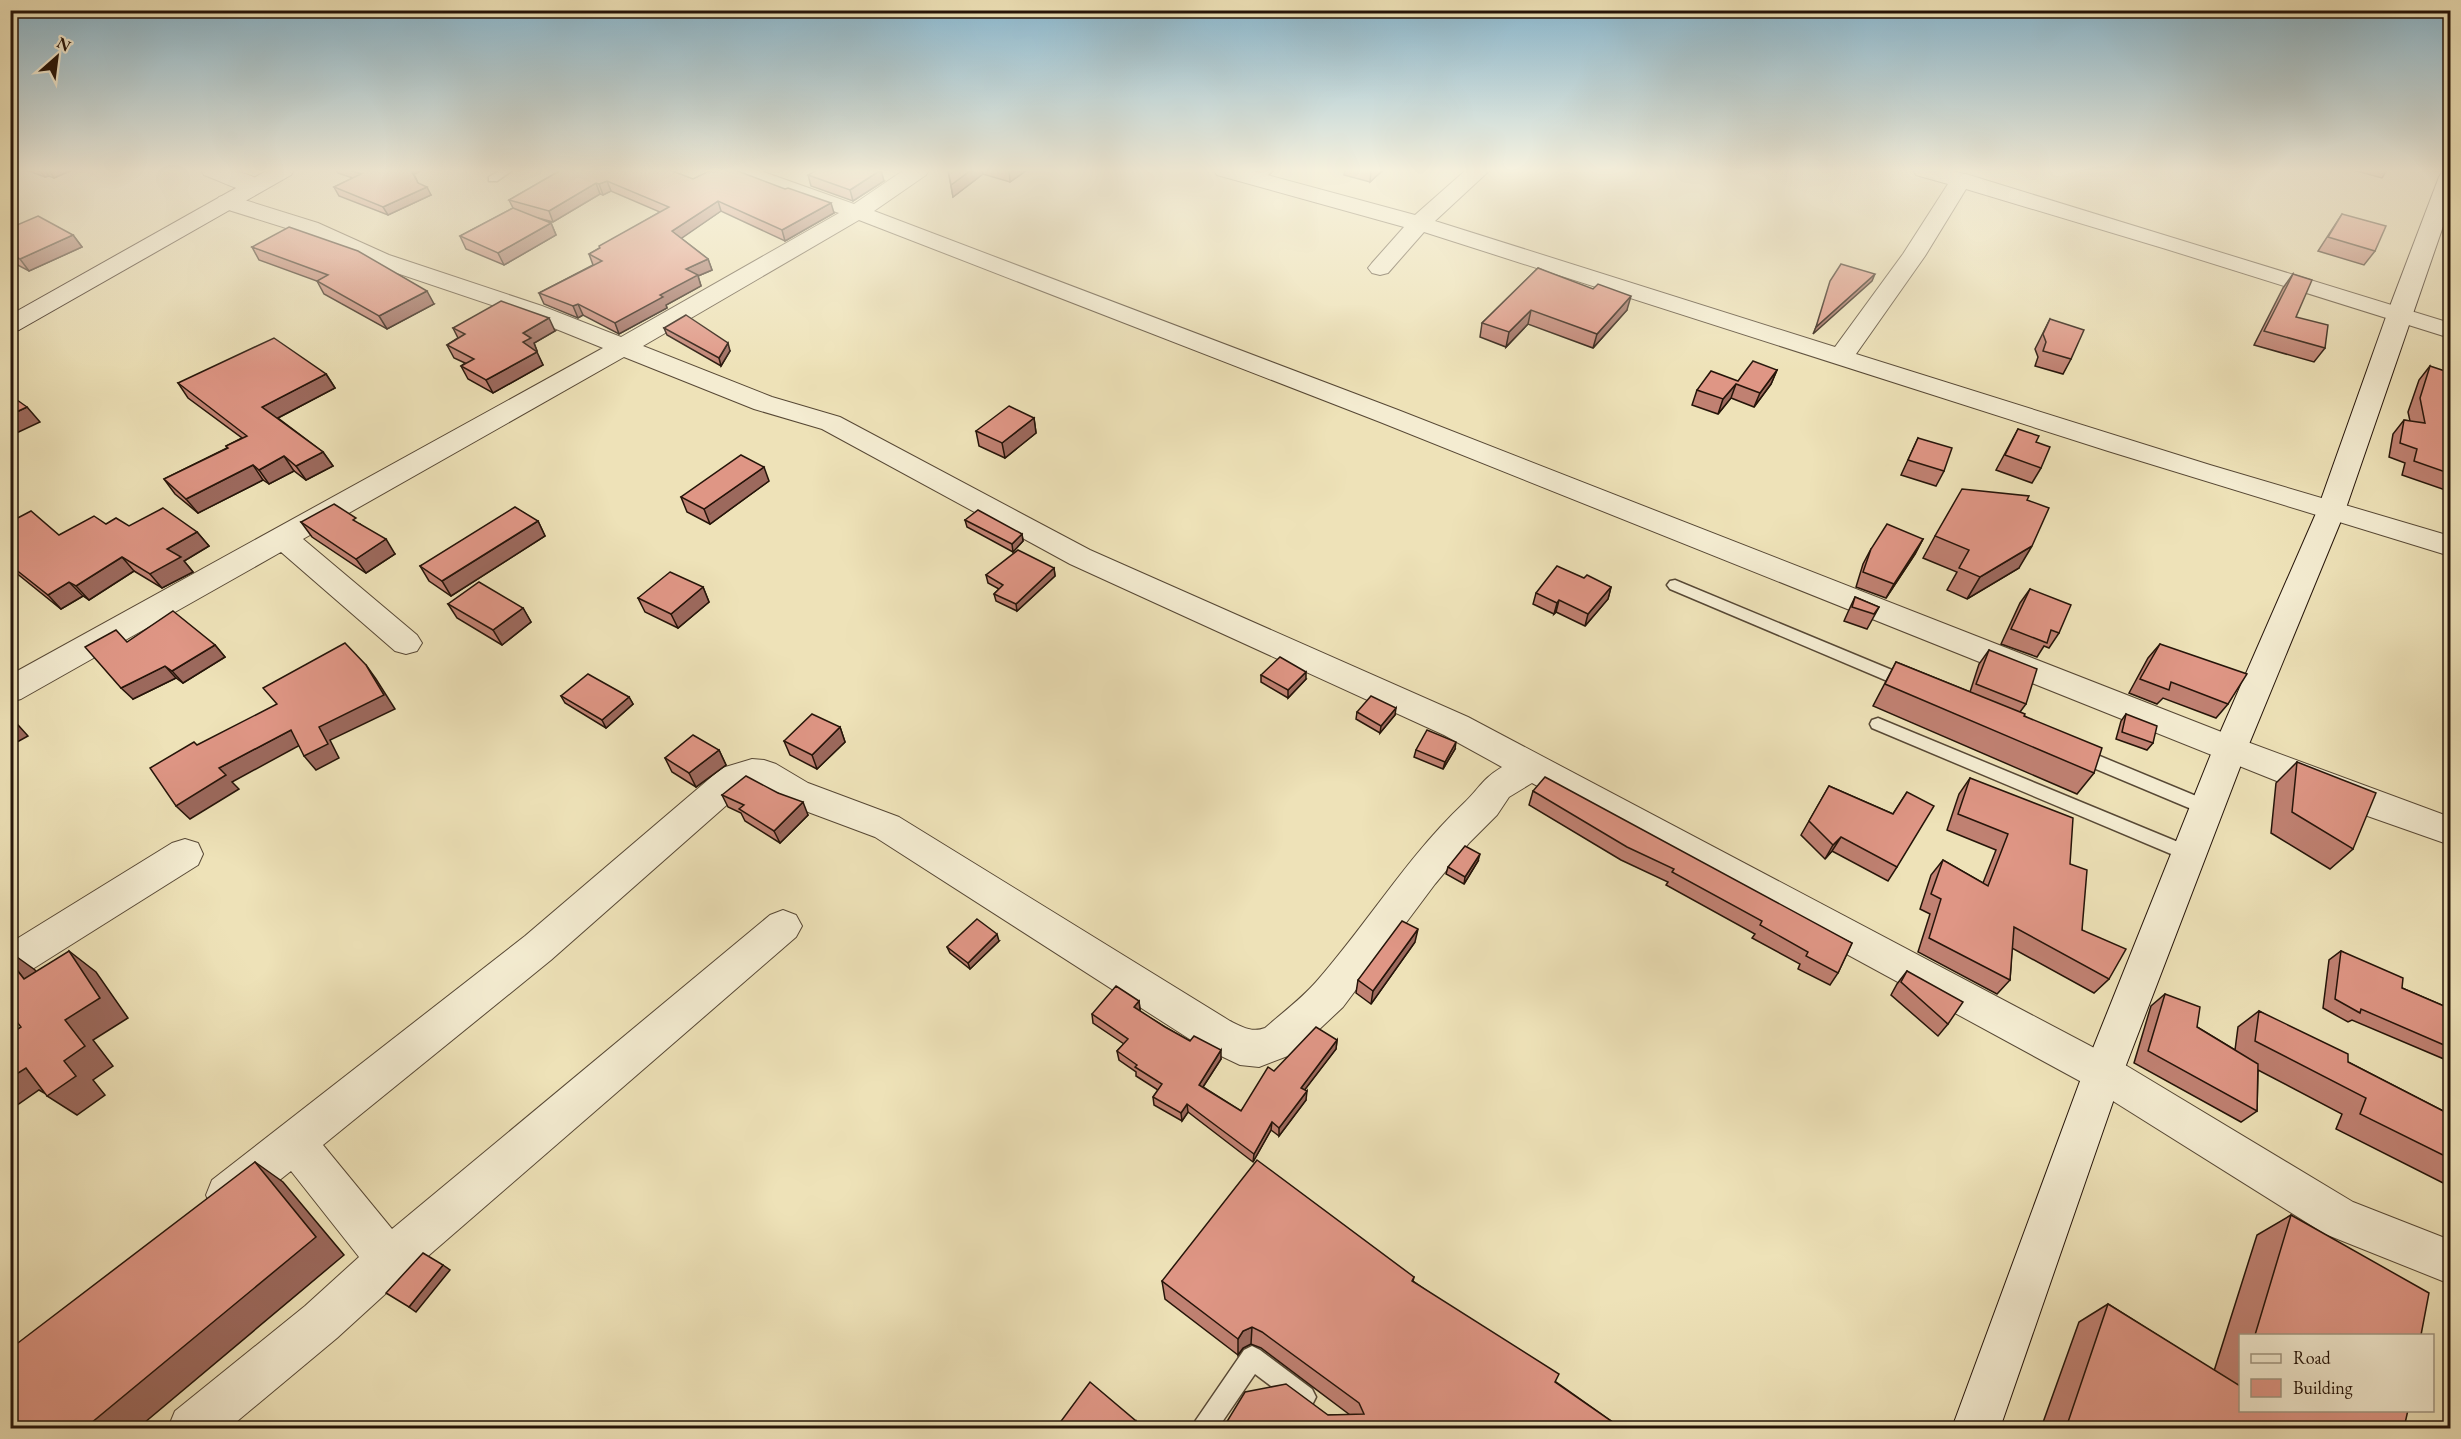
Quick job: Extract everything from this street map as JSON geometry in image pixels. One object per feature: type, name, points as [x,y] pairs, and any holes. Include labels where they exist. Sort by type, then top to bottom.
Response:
[{"type":"street","points":[[10,326],[165,237]]},
{"type":"street","points":[[330,237],[381,260],[533,311],[763,403],[831,423],[1080,556],[1456,726],[2103,1073],[2340,1219],[2451,1262]]},
{"type":"street","points":[[10,690],[623,347],[813,237]]},
{"type":"street","points":[[923,237],[1378,412],[2230,749],[2351,796],[2451,831]]},
{"type":"street","points":[[1380,268],[1407,237]]},
{"type":"street","points":[[1468,237],[2331,511],[2451,546]]},
{"type":"street","points":[[1841,357],[1925,237]]},
{"type":"street","points":[[2148,237],[2451,331]]},
{"type":"street","points":[[1976,1428],[2103,1073],[2230,749],[2331,511],[2399,314],[2429,237]]},
{"type":"street","points":[[282,537],[406,643]]},
{"type":"street","points":[[202,1215],[538,948],[734,778],[752,772],[764,774],[796,793],[888,827],[1216,1034],[1240,1047],[1259,1049],[1279,1041],[1329,995],[1377,930],[1456,833],[1485,805],[1497,787],[1531,766]]},
{"type":"street","points":[[10,963],[185,854]]},
{"type":"street","points":[[192,1428],[321,1322],[389,1260],[783,926]]},
{"type":"street","points":[[295,1143],[389,1260]]},
{"type":"lane","points":[[1675,585],[1924,690]]},
{"type":"lane","points":[[1878,724],[2189,854]]},
{"type":"lane","points":[[2066,749],[2207,808]]},
{"type":"lane","points":[[1204,1428],[1252,1358],[1317,1407]]},
{"type":"building","points":[[10,237],[68,237],[20,259],[10,254]]},
{"type":"building","points":[[270,237],[318,237],[358,251],[427,291],[379,316],[317,281],[328,275],[252,247]]},
{"type":"building","points":[[463,237],[526,237],[498,253]]},
{"type":"building","points":[[615,237],[680,237],[708,259],[686,269],[698,275],[615,323],[578,304],[573,306],[539,293],[602,261],[589,254],[600,248],[599,246]]},
{"type":"building","points":[[2329,237],[2381,237],[2375,251]]},
{"type":"building","points":[[1841,264],[1875,274],[1816,327],[1830,281]]},
{"type":"building","points":[[1538,268],[1593,289],[1598,284],[1631,296],[1597,334],[1531,310],[1509,332],[1482,323]]},
{"type":"building","points":[[2293,274],[2312,280],[2296,317],[2328,325],[2325,348],[2264,331]]},
{"type":"building","points":[[501,301],[549,318],[523,333],[531,338],[523,342],[537,352],[486,380],[461,366],[474,359],[447,345],[465,334],[453,328]]},
{"type":"building","points":[[686,315],[728,343],[719,358],[664,328]]},
{"type":"building","points":[[2050,319],[2084,330],[2071,359],[2043,351],[2046,342],[2043,334]]},
{"type":"building","points":[[274,338],[326,374],[262,407],[323,452],[296,466],[284,456],[259,470],[253,465],[186,499],[164,479],[228,448],[226,446],[247,436],[178,383]]},
{"type":"building","points":[[1753,361],[1777,370],[1760,393],[1736,384],[1723,399],[1697,390],[1711,371],[1738,381]]},
{"type":"building","points":[[2430,366],[2451,373],[2451,393],[2444,417],[2451,419],[2451,474],[2414,461],[2417,449],[2400,443],[2404,420],[2425,423],[2420,398]]},
{"type":"building","points":[[10,395],[27,407],[10,415]]},
{"type":"building","points":[[1009,406],[1034,418],[1002,443],[976,431]]},
{"type":"building","points":[[2018,429],[2039,436],[2036,442],[2050,447],[2041,468],[2005,455]]},
{"type":"building","points":[[1918,438],[1952,448],[1944,471],[1908,460]]},
{"type":"building","points":[[741,455],[764,467],[704,509],[681,497]]},
{"type":"building","points":[[1962,489],[2029,496],[2027,500],[2049,508],[2032,546],[1980,577],[1959,568],[1969,550],[1935,536]]},
{"type":"building","points":[[334,504],[356,518],[353,520],[386,539],[356,559],[301,522]]},
{"type":"building","points":[[515,507],[538,521],[442,581],[420,566]]},
{"type":"building","points":[[163,508],[197,532],[167,549],[181,557],[150,574],[122,557],[76,586],[69,582],[48,595],[10,565],[10,522],[31,511],[59,535],[94,516],[106,524],[116,518],[129,526]]},
{"type":"building","points":[[978,510],[1022,534],[1012,544],[965,520]]},
{"type":"building","points":[[1887,524],[1923,539],[1894,584],[1863,572],[1871,549]]},
{"type":"building","points":[[1018,550],[1054,568],[1016,604],[994,594],[1003,585],[986,575]]},
{"type":"building","points":[[1557,566],[1584,578],[1587,575],[1611,587],[1588,614],[1559,600],[1557,603],[1536,593]]},
{"type":"building","points":[[670,572],[703,587],[671,614],[638,598]]},
{"type":"building","points":[[479,582],[523,608],[493,630],[448,604]]},
{"type":"building","points":[[2030,589],[2071,605],[2059,633],[2051,630],[2047,643],[2011,629]]},
{"type":"building","points":[[1855,597],[1879,607],[1874,614],[1852,607]]},
{"type":"building","points":[[173,611],[215,645],[172,671],[165,666],[121,688],[85,647],[116,630],[127,642]]},
{"type":"building","points":[[345,643],[366,665],[384,695],[319,727],[328,744],[304,756],[291,730],[219,768],[226,775],[176,806],[150,768],[194,742],[197,745],[277,704],[263,688]]},
{"type":"building","points":[[2160,644],[2247,674],[2228,704],[2171,682],[2169,690],[2140,679]]},
{"type":"building","points":[[1989,650],[2037,669],[2026,704],[1976,684]]},
{"type":"building","points":[[1280,657],[1306,672],[1288,690],[1261,675]]},
{"type":"building","points":[[1896,662],[2102,748],[2094,773],[1885,684]]},
{"type":"building","points":[[588,674],[629,697],[602,720],[561,696]]},
{"type":"building","points":[[1371,696],[1396,708],[1381,726],[1357,712]]},
{"type":"building","points":[[812,714],[840,727],[812,755],[784,741]]},
{"type":"building","points":[[2126,714],[2157,726],[2153,743],[2122,732]]},
{"type":"building","points":[[1427,730],[1456,742],[1445,762],[1416,750]]},
{"type":"building","points":[[693,735],[719,750],[689,773],[665,758]]},
{"type":"building","points":[[2297,762],[2376,793],[2353,849],[2292,812]]},
{"type":"building","points":[[746,776],[778,793],[803,802],[774,831],[739,809],[744,805],[722,795]]},
{"type":"building","points":[[1545,777],[1852,943],[1838,973],[1806,956],[1808,952],[1760,925],[1762,921],[1672,872],[1674,869],[1627,847],[1533,791]]},
{"type":"building","points":[[1970,778],[2073,818],[2070,864],[2087,870],[2082,930],[2126,949],[2109,979],[2014,927],[2010,980],[1929,938],[1941,899],[1931,894],[1943,860],[1988,886],[2008,834],[1958,814]]},
{"type":"building","points":[[1829,786],[1893,814],[1907,792],[1934,806],[1897,867],[1841,837],[1833,845],[1809,821]]},
{"type":"building","points":[[1465,846],[1480,854],[1465,877],[1448,867]]},
{"type":"building","points":[[977,919],[997,934],[968,963],[947,947]]},
{"type":"building","points":[[1402,921],[1418,929],[1373,991],[1358,980]]},
{"type":"building","points":[[69,951],[100,998],[65,1020],[85,1046],[64,1061],[76,1076],[47,1096],[26,1068],[15,1075],[10,1069],[10,1034],[21,1027],[10,1013],[10,961],[24,979]]},
{"type":"building","points":[[2341,951],[2403,978],[2402,988],[2451,1009],[2451,1048],[2361,1009],[2360,1013],[2335,999]]},
{"type":"building","points":[[1907,971],[1963,1002],[1948,1024],[1901,982]]},
{"type":"building","points":[[1116,986],[1139,1001],[1134,1007],[1165,1027],[1190,1041],[1194,1036],[1221,1050],[1199,1085],[1241,1111],[1268,1067],[1274,1071],[1316,1027],[1337,1040],[1301,1088],[1307,1091],[1279,1128],[1272,1122],[1254,1154],[1187,1104],[1181,1113],[1153,1097],[1162,1084],[1135,1067],[1137,1065],[1117,1051],[1128,1039],[1092,1014]]},
{"type":"building","points":[[2165,994],[2200,1007],[2197,1027],[2258,1064],[2257,1111],[2148,1051]]},
{"type":"building","points":[[2259,1011],[2348,1054],[2348,1062],[2451,1115],[2451,1159],[2360,1114],[2366,1098],[2255,1041]]},
{"type":"building","points":[[1257,1160],[1414,1277],[1412,1281],[1559,1374],[1555,1382],[1621,1428],[1223,1428],[1245,1392],[1286,1384],[1328,1415],[1364,1414],[1359,1403],[1262,1332],[1252,1327],[1243,1331],[1238,1339],[1162,1281]]},
{"type":"building","points":[[255,1162],[316,1237],[85,1428],[10,1428],[10,1349]]},
{"type":"building","points":[[2291,1215],[2429,1293],[2421,1334],[2255,1334]]},
{"type":"building","points":[[423,1253],[443,1265],[409,1307],[386,1293]]},
{"type":"building","points":[[2108,1304],[2239,1385],[2239,1412],[2408,1412],[2404,1428],[2066,1428]]},
{"type":"building","points":[[1090,1382],[1136,1421],[1131,1428],[1056,1428]]}]
